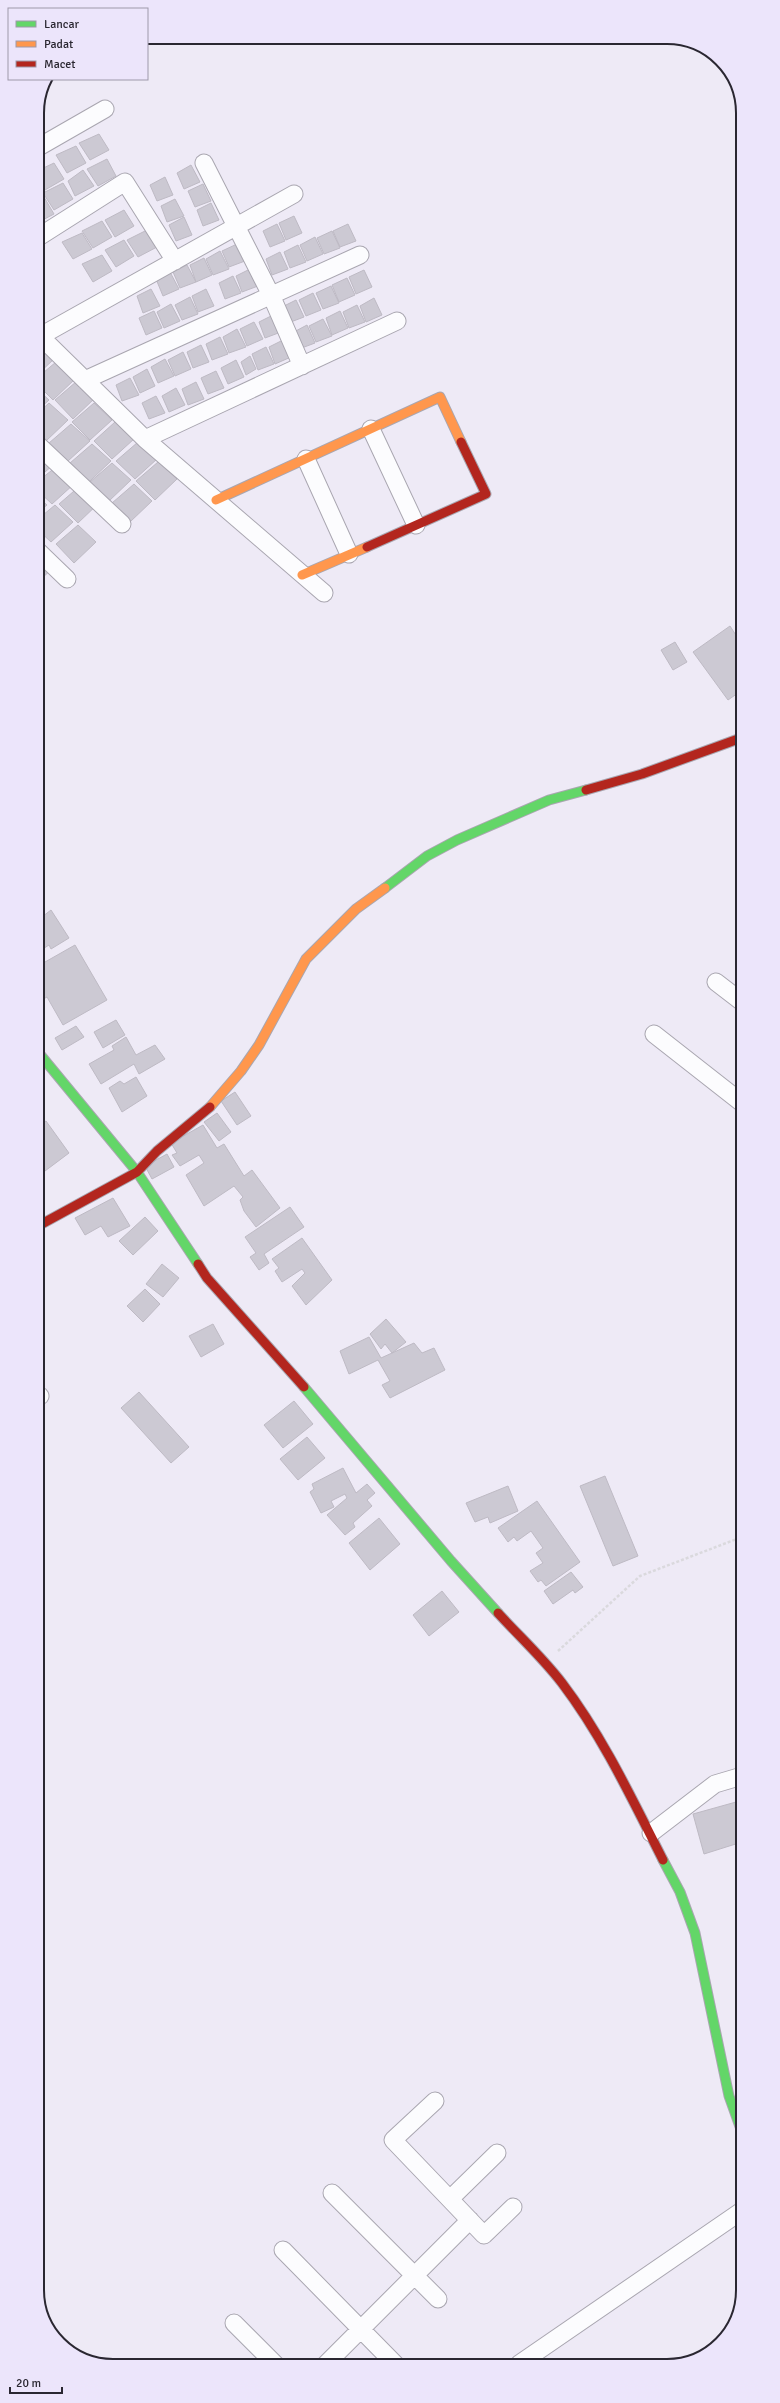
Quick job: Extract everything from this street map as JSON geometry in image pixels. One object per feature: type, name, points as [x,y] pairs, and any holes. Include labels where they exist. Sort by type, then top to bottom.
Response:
[{"type":"street","points":[[44,144],[105,109]]},
{"type":"street","points":[[204,163],[271,295],[302,366]]},
{"type":"street","points":[[44,234],[126,182],[175,261]]},
{"type":"street","points":[[44,333],[236,228],[294,194]]},
{"type":"street","points":[[85,380],[360,255]]},
{"type":"street","points":[[145,439],[397,321]]},
{"type":"street","points":[[44,342],[145,439],[324,593]]},
{"type":"street","points":[[216,500],[440,397],[486,494],[302,575]]},
{"type":"street","points":[[371,429],[416,525]]},
{"type":"street","points":[[44,451],[122,524]]},
{"type":"street","points":[[306,459],[349,554]]},
{"type":"street","points":[[44,557],[67,579]]},
{"type":"street","points":[[44,1223],[99,1191],[137,1172],[157,1152],[204,1114],[241,1071],[281,1008],[306,959],[356,909],[422,860],[456,840],[549,800],[642,774],[736,740]]},
{"type":"street","points":[[716,982],[736,997]]},
{"type":"street","points":[[654,1034],[736,1098]]},
{"type":"street","points":[[44,1059],[137,1172],[207,1278],[261,1336],[451,1561],[544,1663],[579,1707],[606,1750],[651,1833],[680,1892],[695,1934],[728,2096],[736,2117]]},
{"type":"street","points":[[651,1833],[715,1784],[736,1778]]},
{"type":"street","points":[[436,2101],[393,2140],[484,2235],[513,2207]]},
{"type":"street","points":[[450,2199],[497,2153]]},
{"type":"street","points":[[332,2192],[438,2300]]},
{"type":"street","points":[[527,2359],[736,2215]]},
{"type":"street","points":[[331,2359],[470,2220]]},
{"type":"street","points":[[283,2250],[362,2328],[390,2359]]},
{"type":"street","points":[[234,2323],[270,2359]]},
{"type":"path","points":[[544,1663],[640,1576],[736,1539]]},
{"type":"building","points":[[99,134],[109,150],[90,160],[79,143]]},
{"type":"building","points":[[76,146],[86,163],[67,173],[56,155]]},
{"type":"building","points":[[107,159],[116,176],[98,186],[87,169]]},
{"type":"building","points":[[54,163],[64,179],[45,190],[44,168]]},
{"type":"building","points":[[191,165],[200,182],[184,189],[177,173]]},
{"type":"building","points":[[83,170],[94,186],[75,196],[68,181]]},
{"type":"building","points":[[165,177],[173,195],[157,201],[150,185]]},
{"type":"building","points":[[63,183],[73,199],[54,210],[44,192]]},
{"type":"building","points":[[203,184],[211,201],[195,207],[188,191]]},
{"type":"building","points":[[44,197],[54,214],[44,219]]},
{"type":"building","points":[[175,199],[184,216],[167,222],[161,206]]},
{"type":"building","points":[[211,203],[219,220],[203,226],[197,210]]},
{"type":"building","points":[[124,210],[134,226],[115,237],[105,220]]},
{"type":"building","points":[[294,216],[302,233],[286,240],[279,223]]},
{"type":"building","points":[[184,217],[192,235],[176,241],[169,225]]},
{"type":"building","points":[[102,221],[112,237],[93,248],[82,231]]},
{"type":"building","points":[[277,224],[285,241],[270,247],[263,231]]},
{"type":"building","points":[[348,224],[356,241],[340,247],[333,231]]},
{"type":"building","points":[[147,230],[157,247],[138,257],[127,240]]},
{"type":"building","points":[[332,231],[340,248],[324,254],[317,238]]},
{"type":"building","points":[[82,233],[92,249],[73,259],[62,242]]},
{"type":"building","points":[[315,237],[323,254],[307,261],[300,245]]},
{"type":"building","points":[[124,240],[134,256],[116,267],[105,250]]},
{"type":"building","points":[[237,244],[245,261],[229,267],[222,251]]},
{"type":"building","points":[[298,245],[306,262],[290,268],[284,252]]},
{"type":"building","points":[[220,251],[229,269],[213,275],[206,259]]},
{"type":"building","points":[[280,252],[288,269],[272,275],[266,259]]},
{"type":"building","points":[[102,255],[112,271],[93,282],[82,264]]},
{"type":"building","points":[[204,258],[212,275],[196,282],[190,265]]},
{"type":"building","points":[[187,265],[196,282],[180,288],[173,272]]},
{"type":"building","points":[[250,269],[258,286],[242,292],[236,276]]},
{"type":"building","points":[[364,270],[372,287],[356,294],[349,277]]},
{"type":"building","points":[[170,272],[179,289],[163,296],[156,279]]},
{"type":"building","points":[[233,276],[241,293],[225,299],[219,283]]},
{"type":"building","points":[[347,278],[355,295],[339,302],[332,285]]},
{"type":"building","points":[[331,286],[339,303],[323,309],[316,293]]},
{"type":"building","points":[[151,289],[160,306],[143,313],[137,296]]},
{"type":"building","points":[[206,289],[214,306],[198,312],[192,296]]},
{"type":"building","points":[[313,293],[321,310],[306,316],[299,300]]},
{"type":"building","points":[[190,297],[198,314],[182,320],[175,305]]},
{"type":"building","points":[[374,298],[382,315],[366,322],[360,306]]},
{"type":"building","points":[[296,300],[304,317],[288,323],[282,307]]},
{"type":"building","points":[[171,304],[180,321],[164,328],[157,312]]},
{"type":"building","points":[[357,305],[365,322],[349,328],[343,312]]},
{"type":"building","points":[[154,311],[162,328],[146,335],[139,318]]},
{"type":"building","points":[[340,311],[348,328],[332,335],[326,318]]},
{"type":"building","points":[[273,315],[281,332],[265,338],[259,322]]},
{"type":"building","points":[[323,319],[332,336],[316,342],[309,326]]},
{"type":"building","points":[[254,322],[263,339],[247,346],[240,329]]},
{"type":"building","points":[[307,325],[315,343],[299,349],[292,333]]},
{"type":"building","points":[[237,329],[246,347],[229,353],[223,337]]},
{"type":"building","points":[[220,337],[228,354],[212,360],[206,344]]},
{"type":"building","points":[[283,340],[291,357],[275,364],[269,347]]},
{"type":"building","points":[[201,345],[209,362],[193,368],[187,352]]},
{"type":"building","points":[[266,347],[274,364],[258,370],[252,354]]},
{"type":"building","points":[[44,350],[54,359],[44,368]]},
{"type":"building","points":[[183,352],[191,369],[175,376],[168,360]]},
{"type":"building","points":[[250,356],[256,369],[246,375],[241,362]]},
{"type":"building","points":[[165,359],[174,376],[158,383],[151,367]]},
{"type":"building","points":[[236,360],[244,377],[228,384],[221,368]]},
{"type":"building","points":[[56,362],[75,379],[53,400],[44,391],[44,372]]},
{"type":"building","points":[[147,369],[155,386],[140,393],[133,377]]},
{"type":"building","points":[[216,371],[224,388],[208,394],[201,378]]},
{"type":"building","points":[[130,378],[139,395],[122,401],[116,385]]},
{"type":"building","points":[[77,381],[95,398],[73,419],[55,400]]},
{"type":"building","points":[[196,382],[204,399],[188,405],[182,389]]},
{"type":"building","points":[[176,388],[185,405],[169,412],[162,396]]},
{"type":"building","points":[[44,395],[49,400],[44,405]]},
{"type":"building","points":[[156,396],[165,413],[149,419],[142,403]]},
{"type":"building","points":[[49,403],[68,420],[46,441],[44,439],[44,408]]},
{"type":"building","points":[[94,403],[112,420],[90,440],[72,422]]},
{"type":"building","points":[[115,422],[134,439],[112,459],[94,441]]},
{"type":"building","points":[[71,424],[90,441],[68,461],[49,443]]},
{"type":"building","points":[[138,442],[157,459],[135,479],[116,461]]},
{"type":"building","points":[[92,444],[111,461],[89,482],[70,463]]},
{"type":"building","points":[[44,457],[53,465],[44,473]]},
{"type":"building","points":[[158,462],[177,479],[155,500],[136,481]]},
{"type":"building","points":[[112,463],[131,480],[109,501],[90,482]]},
{"type":"building","points":[[56,467],[74,484],[52,504],[44,497],[44,476]]},
{"type":"building","points":[[134,484],[152,501],[130,522],[112,503]]},
{"type":"building","points":[[81,485],[100,502],[78,523],[59,504]]},
{"type":"building","points":[[55,505],[73,522],[51,542],[44,536],[44,514]]},
{"type":"building","points":[[78,525],[96,542],[74,563],[56,544]]},
{"type":"building","points":[[44,553],[57,564],[44,576]]},
{"type":"building","points":[[730,626],[736,635],[736,694],[728,700],[693,652]]},
{"type":"building","points":[[675,642],[687,662],[673,670],[661,650]]},
{"type":"building","points":[[51,910],[69,938],[51,949],[49,945],[44,948],[44,915]]},
{"type":"building","points":[[75,945],[107,1000],[63,1025],[47,997],[44,999],[44,963]]},
{"type":"building","points":[[116,1020],[125,1035],[103,1048],[94,1032]]},
{"type":"building","points":[[76,1026],[84,1037],[62,1050],[55,1038]]},
{"type":"building","points":[[126,1037],[136,1055],[155,1045],[165,1059],[139,1074],[134,1064],[101,1084],[89,1064],[114,1050],[112,1046]]},
{"type":"building","points":[[136,1077],[147,1096],[122,1112],[109,1088],[120,1081],[124,1084]]},
{"type":"building","points":[[235,1092],[251,1116],[237,1125],[221,1101]]},
{"type":"building","points":[[217,1113],[231,1132],[219,1141],[204,1122]]},
{"type":"building","points":[[46,1121],[69,1153],[45,1171],[44,1170],[44,1122]]},
{"type":"building","points":[[203,1125],[217,1148],[224,1144],[244,1176],[252,1170],[280,1208],[256,1227],[244,1211],[240,1200],[243,1197],[234,1186],[204,1206],[186,1175],[204,1163],[199,1155],[180,1166],[172,1155],[177,1153],[171,1143]]},
{"type":"building","points":[[167,1154],[174,1167],[152,1179],[145,1166]]},
{"type":"building","points":[[113,1198],[130,1226],[108,1237],[101,1226],[85,1235],[75,1218]]},
{"type":"building","points":[[290,1207],[304,1227],[264,1254],[269,1263],[259,1270],[250,1257],[256,1253],[245,1237]]},
{"type":"building","points":[[145,1217],[158,1231],[133,1255],[119,1241]]},
{"type":"building","points":[[302,1238],[332,1280],[306,1305],[292,1286],[305,1273],[302,1269],[282,1282],[275,1271],[279,1268],[272,1259]]},
{"type":"building","points":[[162,1264],[179,1278],[163,1297],[146,1284]]},
{"type":"building","points":[[145,1289],[160,1304],[143,1322],[127,1306]]},
{"type":"building","points":[[386,1319],[406,1342],[392,1353],[385,1344],[381,1349],[370,1334]]},
{"type":"building","points":[[213,1324],[224,1344],[201,1357],[189,1336]]},
{"type":"building","points":[[369,1337],[381,1358],[414,1343],[422,1353],[434,1348],[445,1370],[390,1398],[382,1385],[390,1381],[378,1360],[349,1374],[340,1351]]},
{"type":"building","points":[[139,1392],[189,1447],[171,1463],[121,1408]]},
{"type":"building","points":[[294,1401],[313,1424],[283,1448],[264,1425]]},
{"type":"building","points":[[307,1437],[325,1458],[298,1480],[280,1459]]},
{"type":"building","points":[[343,1468],[356,1493],[367,1484],[375,1493],[367,1500],[372,1506],[353,1523],[355,1527],[345,1535],[327,1515],[347,1498],[345,1494],[331,1501],[334,1507],[321,1513],[310,1492],[314,1489],[312,1484]]},
{"type":"building","points":[[605,1476],[638,1556],[613,1566],[580,1486]]},
{"type":"building","points":[[508,1486],[518,1511],[490,1523],[488,1517],[475,1522],[466,1503]]},
{"type":"building","points":[[537,1501],[580,1562],[546,1586],[541,1580],[538,1582],[530,1571],[543,1563],[536,1553],[543,1548],[531,1531],[517,1541],[514,1537],[508,1542],[498,1528]]},
{"type":"building","points":[[379,1518],[400,1544],[370,1570],[349,1543]]},
{"type":"building","points":[[571,1572],[583,1587],[575,1593],[573,1590],[553,1604],[544,1591]]},
{"type":"building","points":[[442,1591],[459,1612],[429,1636],[413,1615]]},
{"type":"building","points":[[736,1802],[736,1844],[704,1854],[693,1814]]},
{"type":"traffic: fast","points":[[385,888],[427,856],[457,840],[549,800],[586,790]]},
{"type":"traffic: fast","points":[[44,1059],[137,1172],[198,1264]]},
{"type":"traffic: fast","points":[[304,1387],[451,1561],[498,1613]]},
{"type":"traffic: fast","points":[[663,1860],[680,1892],[695,1933],[729,2096],[736,2116]]},
{"type":"traffic: slow","points":[[216,500],[440,397],[461,442]]},
{"type":"traffic: slow","points":[[302,575],[367,547]]},
{"type":"traffic: slow","points":[[210,1107],[241,1071],[259,1045],[306,959],[356,909],[385,888]]},
{"type":"traffic: jam","points":[[367,547],[486,494],[461,442]]},
{"type":"traffic: jam","points":[[586,790],[642,774],[736,740]]},
{"type":"traffic: jam","points":[[44,1223],[137,1172],[157,1151],[210,1107]]},
{"type":"traffic: jam","points":[[198,1264],[207,1278],[304,1387]]},
{"type":"traffic: jam","points":[[498,1613],[547,1665],[577,1704],[604,1747],[663,1860]]}]
